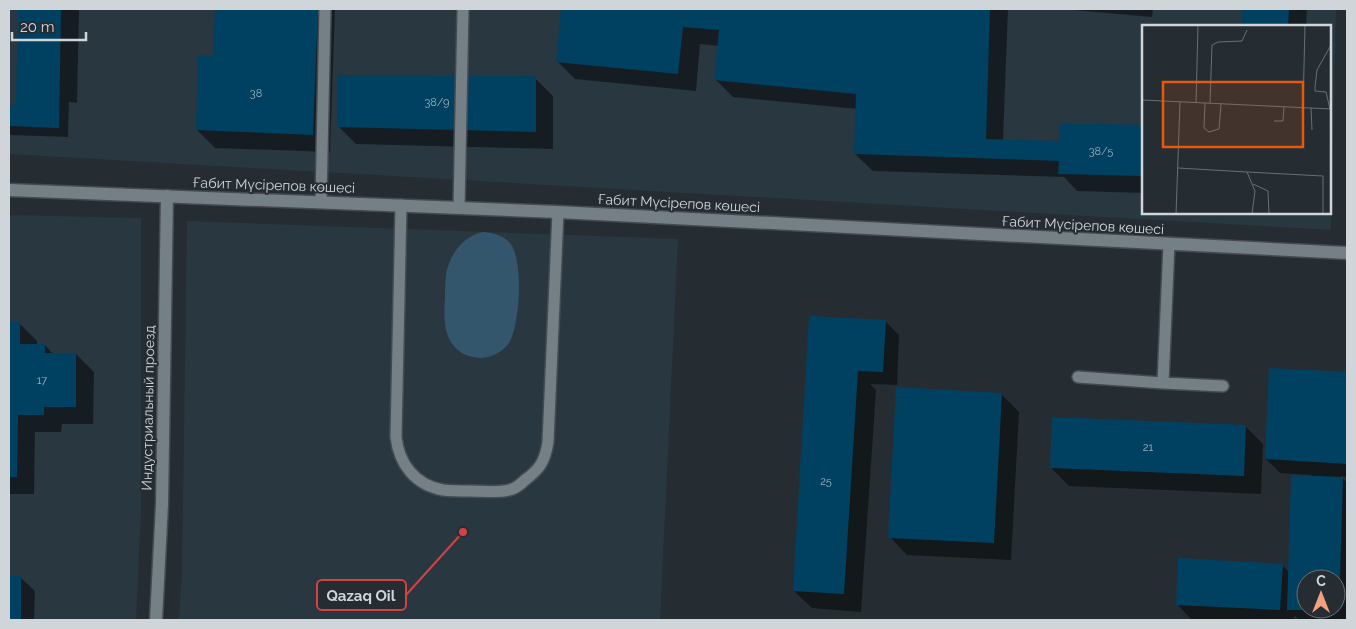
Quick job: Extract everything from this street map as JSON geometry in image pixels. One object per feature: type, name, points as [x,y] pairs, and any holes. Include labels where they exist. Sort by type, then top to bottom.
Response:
[{"type":"main road","name":"Ғабит Мүсірепов көшесі","points":[[9,190],[558,212],[1347,253]]},
{"type":"main road","name":"Индустриальный проезд","points":[[156,620],[162,504],[167,196]]},
{"type":"lane","points":[[321,202],[325,9]]},
{"type":"lane","points":[[459,208],[462,9]]},
{"type":"lane","points":[[401,206],[397,449],[402,462],[420,480],[443,490],[461,491],[497,492],[511,490],[540,467],[546,454],[558,212]]},
{"type":"lane","points":[[1163,383],[1169,244]]},
{"type":"lane","points":[[1078,377],[1223,386]]},
{"type":"shaded area","points":[[9,9],[1336,9],[1331,230],[9,154]]},
{"type":"shaded area","points":[[9,215],[141,218],[141,509],[136,620],[9,620]]},
{"type":"shaded area","points":[[187,221],[678,239],[660,620],[179,620],[182,573]]},
{"type":"shaded area","points":[[483,232],[498,235],[510,243],[517,263],[519,293],[516,322],[509,343],[496,354],[480,358],[465,354],[453,345],[447,334],[444,310],[446,278],[450,260],[463,242]]},
{"type":"building","points":[[18,9],[61,9],[59,128],[9,126],[9,104],[16,105]]},
{"type":"building","points":[[215,9],[318,9],[313,135],[196,130],[198,55],[213,56]]},
{"type":"building","points":[[561,9],[990,9],[986,139],[1059,141],[1060,123],[1142,125],[1142,176],[1058,174],[1059,161],[854,154],[856,94],[714,80],[719,30],[683,27],[678,74],[556,62]]},
{"type":"building","points":[[1242,9],[1289,9],[1288,25],[1241,25]]},
{"type":"building","points":[[338,75],[536,76],[536,132],[337,127]]},
{"type":"building","points":[[809,316],[886,320],[883,372],[858,371],[844,594],[793,591]]},
{"type":"building","points":[[9,322],[20,322],[20,344],[45,344],[45,353],[76,353],[76,407],[44,407],[44,415],[18,415],[17,477],[9,477]]},
{"type":"building","points":[[1269,368],[1347,372],[1347,464],[1265,459]]},
{"type":"building","points":[[896,387],[1002,393],[994,543],[888,538]]},
{"type":"building","points":[[1052,417],[1246,425],[1244,476],[1050,468]]},
{"type":"building","points":[[1291,475],[1343,477],[1340,569],[1296,569],[1296,610],[1287,610]]},
{"type":"building","points":[[1178,558],[1283,564],[1280,610],[1176,605]]},
{"type":"building","points":[[9,575],[21,576],[21,620],[9,620]]},
{"type":"place","name":"Qazaq Oil","points":[[463,532]]}]
